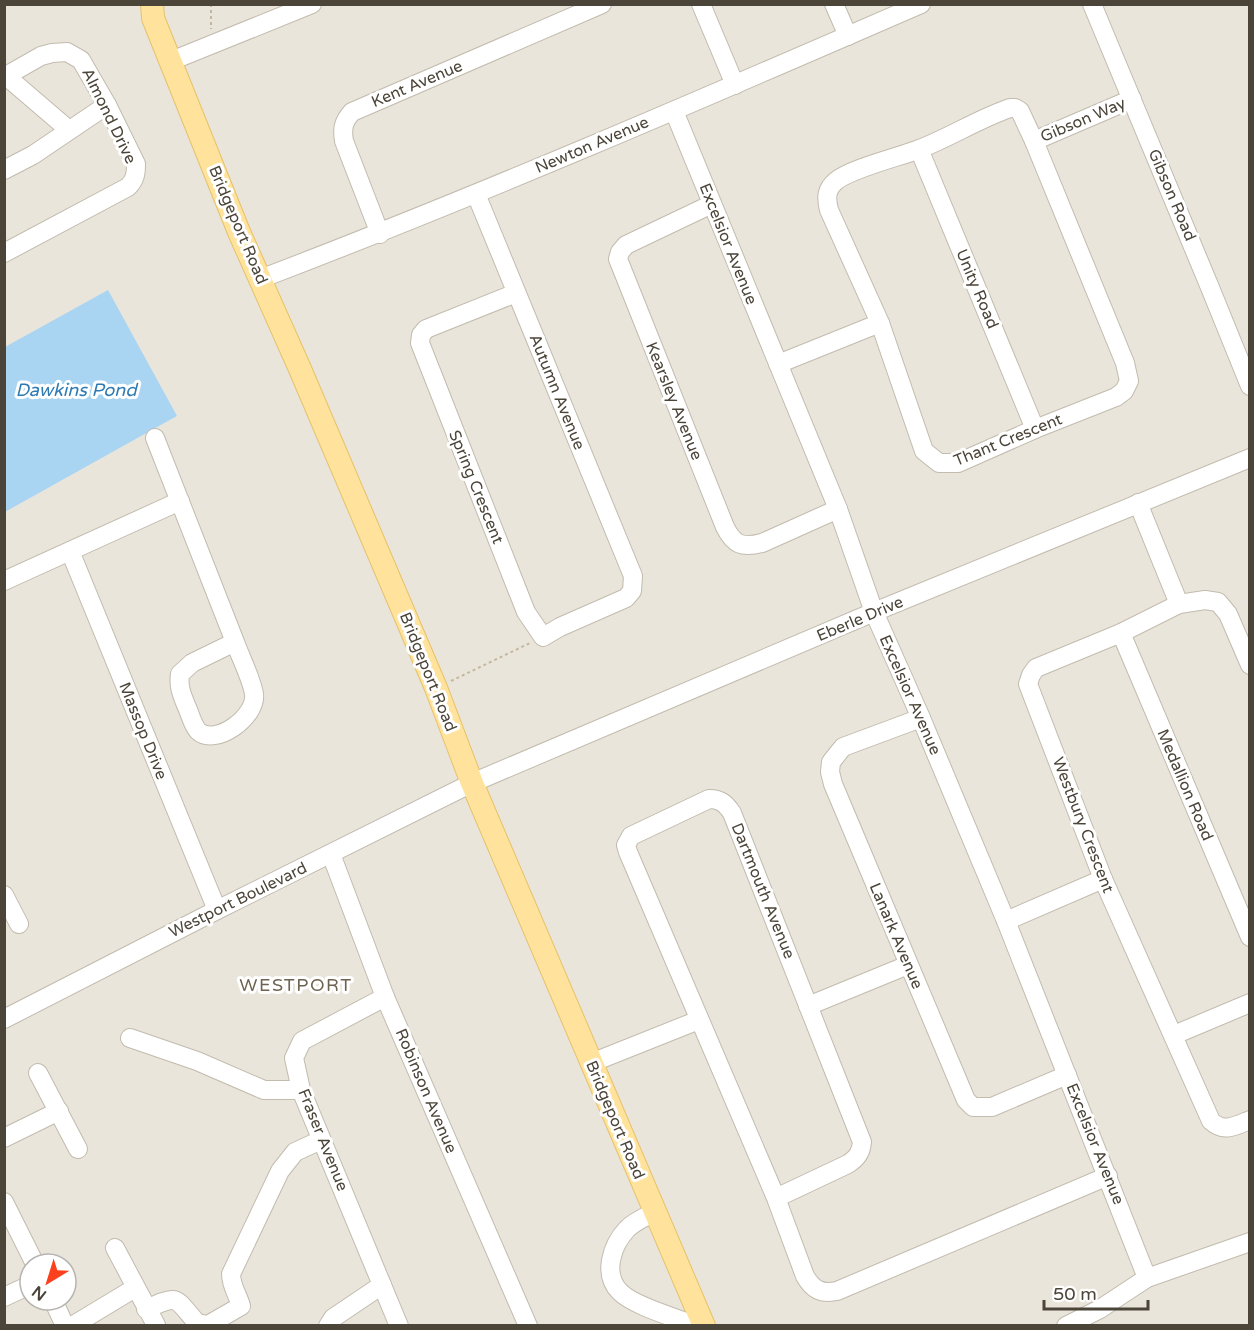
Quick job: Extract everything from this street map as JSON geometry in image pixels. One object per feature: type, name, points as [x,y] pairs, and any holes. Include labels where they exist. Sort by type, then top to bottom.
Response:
[{"type":"main road","name":"Bridgeport Road","points":[[148,9],[239,232],[436,688],[472,783],[704,1326]]},
{"type":"street","points":[[171,61],[312,4]]},
{"type":"street","name":"Kent Avenue","points":[[380,234],[344,141],[342,131],[345,121],[352,112],[602,4]]},
{"type":"street","points":[[701,4],[735,85]]},
{"type":"street","points":[[834,4],[848,36]]},
{"type":"street","name":"Newton Avenue","points":[[260,279],[380,234],[674,111],[921,4]]},
{"type":"street","name":"Gibson Road","points":[[1092,4],[1250,386]]},
{"type":"street","name":"Almond Drive","points":[[4,253],[119,192],[134,181],[136,165],[81,60],[67,52],[52,53],[41,56],[5,77]]},
{"type":"street","points":[[5,77],[69,130]]},
{"type":"street","name":"Gibson Way","points":[[1034,141],[1132,99]]},
{"type":"street","points":[[4,170],[33,155],[106,105]]},
{"type":"street","name":"Thant Crescent","points":[[1010,108],[1020,111],[1125,363],[1129,381],[1124,391],[1116,397],[958,463],[939,464],[924,451],[880,323],[826,200],[828,190],[836,180],[919,149],[1010,108]]},
{"type":"street","name":"Excelsior Avenue","points":[[674,111],[838,509],[874,612],[1006,921],[1148,1278]]},
{"type":"street","name":"Unity Road","points":[[919,149],[1035,429]]},
{"type":"street","name":"Autumn Avenue","points":[[476,194],[633,576],[632,591],[626,598],[560,627],[543,637]]},
{"type":"street","name":"Kearsley Avenue","points":[[712,204],[626,245],[618,259],[725,527],[730,537],[738,544],[748,546],[762,543],[838,509]]},
{"type":"street","name":"Spring Crescent","points":[[516,293],[426,329],[421,335],[420,343],[526,612],[543,637]]},
{"type":"street","points":[[778,364],[880,323]]},
{"type":"street","points":[[155,438],[235,642],[254,694],[250,713],[237,725],[212,735],[204,735],[194,723],[179,687],[180,674],[192,663],[235,642]]},
{"type":"street","name":"Eberle Drive","points":[[472,783],[874,612],[1250,458]]},
{"type":"street","points":[[4,581],[180,501]]},
{"type":"street","points":[[1138,503],[1179,604]]},
{"type":"street","name":"Massop Drive","points":[[70,551],[217,910]]},
{"type":"street","name":"Westbury Crescent","points":[[1250,665],[1228,614],[1218,602],[1205,600],[1179,604],[1121,633],[1036,668],[1028,684],[1103,879],[1211,1121],[1217,1127],[1225,1129],[1250,1120]]},
{"type":"street","name":"Medallion Road","points":[[1121,633],[1250,937]]},
{"type":"street","name":"Lanark Avenue","points":[[921,718],[843,747],[831,762],[830,772],[833,784],[966,1100],[973,1107],[992,1107],[1067,1075]]},
{"type":"street","name":"Westport Boulevard","points":[[4,1019],[472,783]]},
{"type":"street","name":"Dartmouth Avenue","points":[[776,1198],[856,1159],[862,1142],[732,813],[718,799],[709,799],[630,836],[626,845],[776,1198],[805,1276],[817,1291],[826,1293],[837,1291],[1108,1176]]},
{"type":"street","name":"Robinson Avenue","points":[[331,854],[385,996],[528,1326]]},
{"type":"street","points":[[1006,921],[1103,879]]},
{"type":"street","points":[[4,895],[19,924]]},
{"type":"street","points":[[808,1006],[908,965]]},
{"type":"street","name":"Fraser Avenue","points":[[385,996],[302,1041],[294,1058],[301,1090],[399,1326]]},
{"type":"street","points":[[1174,1035],[1250,1003]]},
{"type":"street","points":[[591,1063],[699,1020]]},
{"type":"street","points":[[130,1038],[197,1060],[264,1089],[301,1090]]},
{"type":"street","points":[[38,1073],[78,1149]]},
{"type":"street","points":[[4,1138],[59,1111]]},
{"type":"street","points":[[146,1309],[168,1299],[182,1303],[197,1323],[208,1325],[241,1306],[231,1283],[231,1274],[280,1171],[295,1152],[321,1140]]},
{"type":"street","points":[[4,1202],[29,1252]]},
{"type":"street","points":[[655,1212],[627,1229],[618,1242],[612,1253],[610,1267],[613,1280],[621,1292],[635,1301],[696,1326]]},
{"type":"street","points":[[1066,1326],[1103,1317],[1148,1278],[1250,1242]]},
{"type":"street","points":[[115,1248],[156,1325]]},
{"type":"street","points":[[328,1326],[333,1318],[382,1285]]},
{"type":"street","points":[[72,1326],[135,1288]]},
{"type":"street","points":[[4,1297],[18,1291]]},
{"type":"street","points":[[58,1312],[65,1326]]},
{"type":"path","points":[[211,4],[212,45]]},
{"type":"path","points":[[436,688],[543,637]]},
{"type":"shaded area","points":[[5,5],[1249,5],[1249,1325],[5,1325],[5,512],[177,416],[5,347]]},
{"type":"water","name":"Dawkins Pond","points":[[108,290],[177,416],[5,512],[5,347]]},
{"type":"district","name":"WESTPORT","points":[[296,985]]}]
